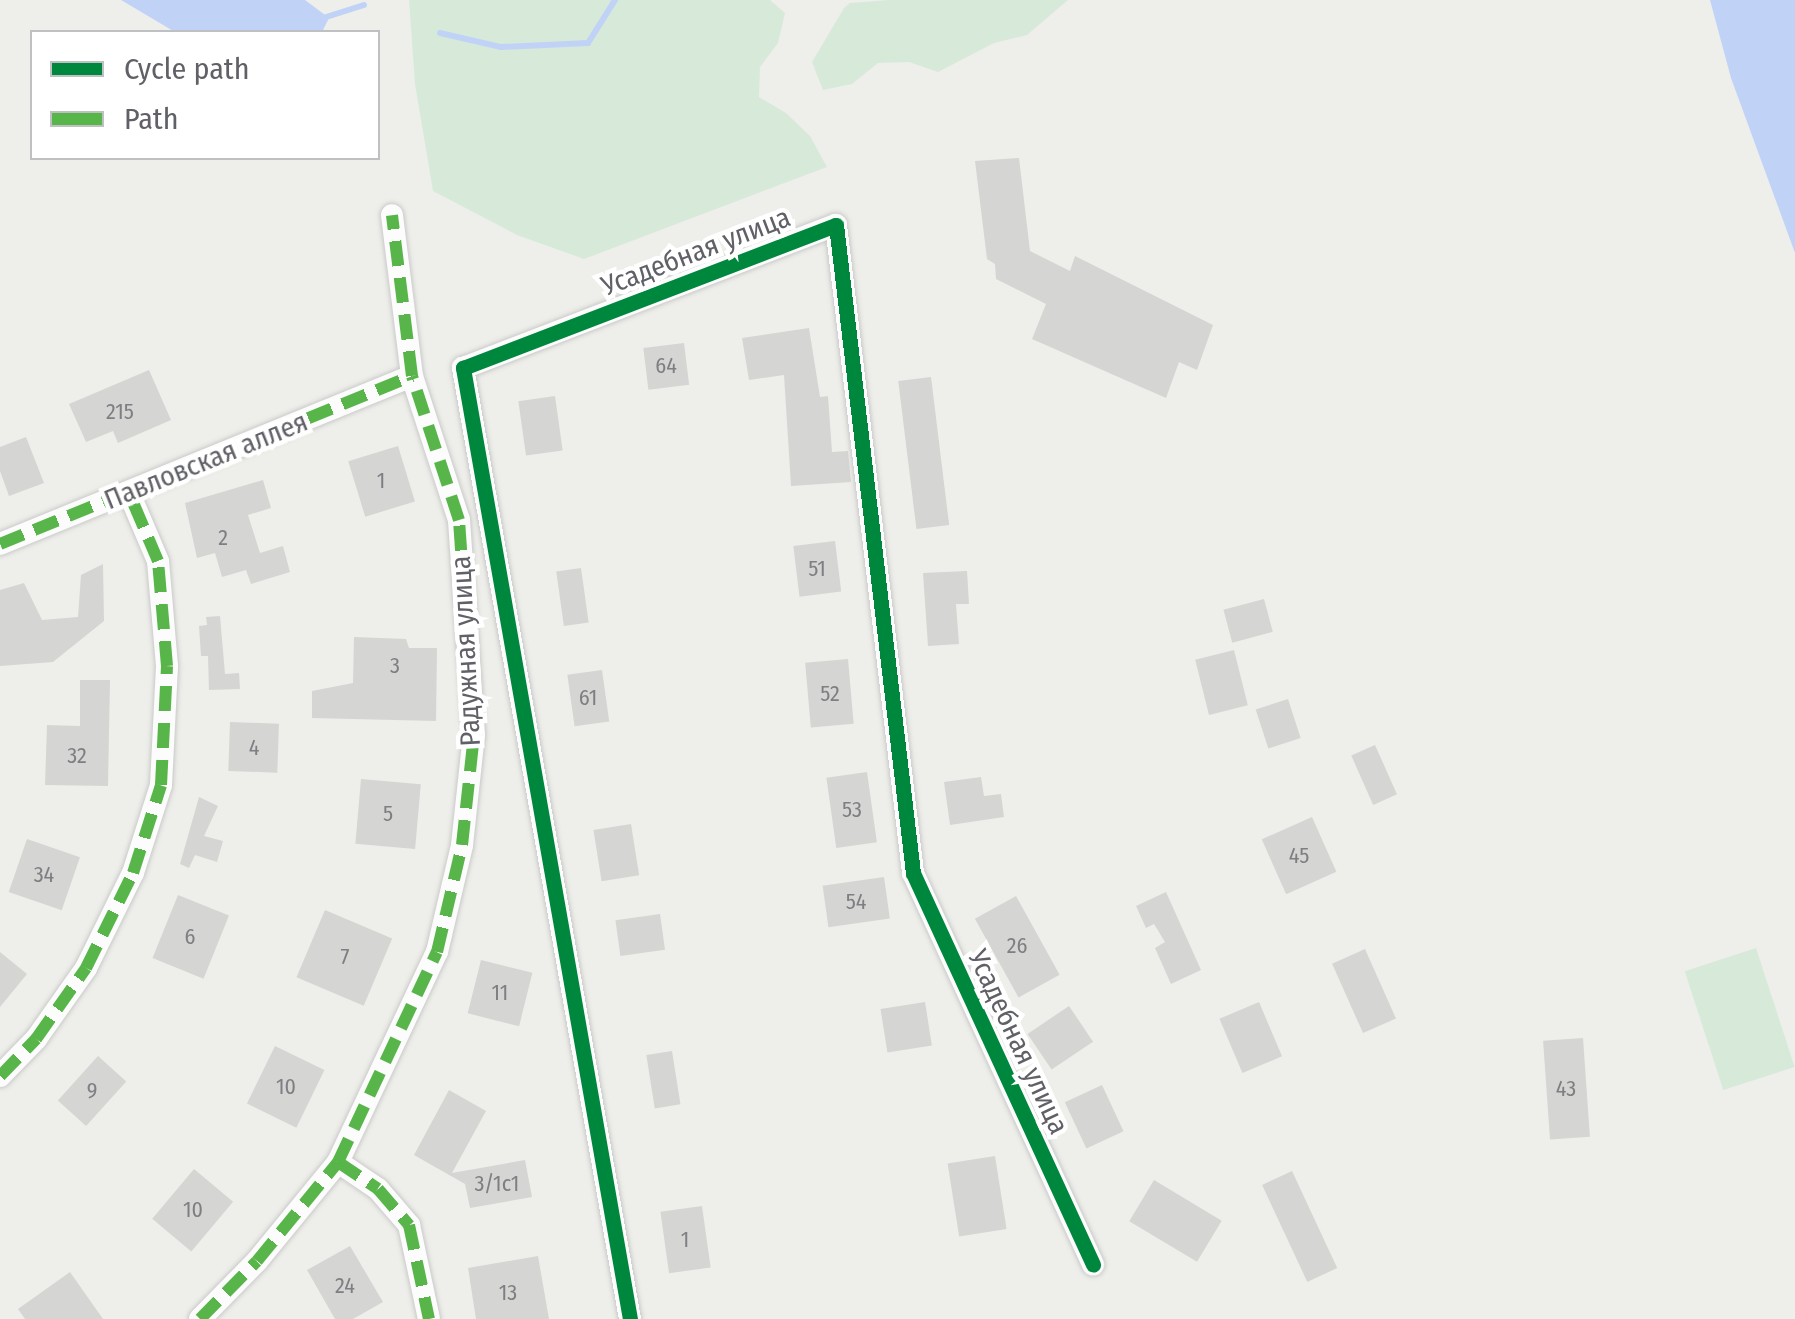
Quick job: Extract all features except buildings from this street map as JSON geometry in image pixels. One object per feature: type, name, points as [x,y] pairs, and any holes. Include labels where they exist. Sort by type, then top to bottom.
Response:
[{"type":"street","name":"Радужная улица","points":[[200,1319],[257,1260],[338,1162],[438,952],[462,845],[474,735],[459,520],[412,376],[392,215]]},
{"type":"street","name":"Усадебная улица","points":[[630,1319],[463,368],[836,226],[913,873],[1092,1265]]},
{"type":"street","name":"Павловская аллея","points":[[0,544],[412,376]]},
{"type":"street","points":[[0,1076],[36,1039],[86,968],[133,874],[161,784],[167,666],[158,562],[129,493]]},
{"type":"street","points":[[338,1162],[378,1189],[409,1225],[429,1319]]},
{"type":"green space","points":[[409,0],[770,0],[785,13],[778,43],[760,67],[759,97],[786,113],[810,136],[827,167],[584,259],[517,235],[433,191],[415,84]]},
{"type":"green space","points":[[1068,0],[1027,35],[994,43],[938,72],[909,62],[878,63],[852,84],[823,90],[812,62],[844,8],[850,3]]},
{"type":"green space","points":[[1756,948],[1795,1067],[1723,1090],[1685,971]]},
{"type":"water","points":[[121,0],[305,0],[329,18],[323,30],[172,30]]},
{"type":"water","points":[[1710,0],[1795,0],[1795,253],[1731,78]]},
{"type":"waterway","points":[[440,33],[501,47],[588,43],[615,0]]},
{"type":"waterway","points":[[323,18],[364,5]]},
{"type":"marked path","points":[[200,1319],[257,1261],[338,1162],[437,952],[462,845],[474,735],[459,520],[412,376],[392,215]]},
{"type":"marked path","points":[[0,544],[412,376]]},
{"type":"marked path","points":[[0,1076],[36,1039],[86,968],[133,873],[161,785],[167,666],[158,561],[129,493]]},
{"type":"marked path","points":[[338,1162],[378,1189],[409,1225],[429,1319]]},
{"type":"cycle path","points":[[630,1319],[463,368],[836,225],[913,873],[1093,1265]]}]
